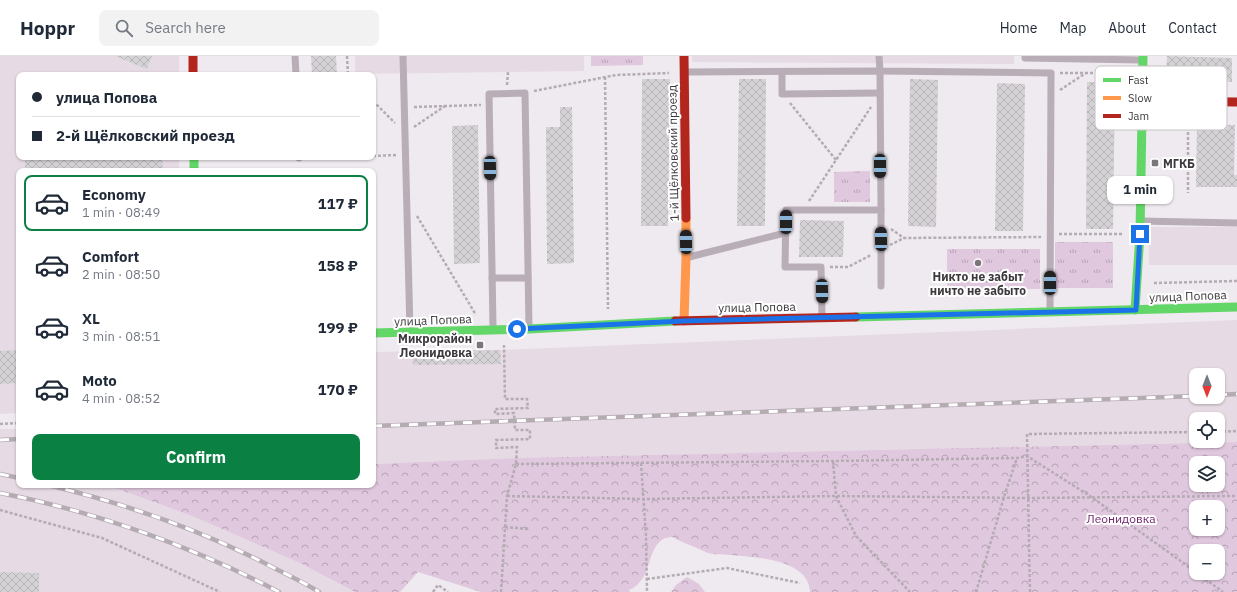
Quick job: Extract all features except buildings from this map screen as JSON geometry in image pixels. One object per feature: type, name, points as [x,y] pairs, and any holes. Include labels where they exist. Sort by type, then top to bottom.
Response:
[{"type":"street","points":[[192,56],[193,72]]},
{"type":"street","name":"1-й Щёлковский проезд","points":[[684,56],[686,258],[684,321]]},
{"type":"street","points":[[1227,102],[1237,102]]},
{"type":"street","points":[[1136,310],[1140,221],[1142,130]]},
{"type":"street","name":"улица Попова","points":[[376,333],[529,329],[684,321],[1237,307]]},
{"type":"lane","points":[[295,56],[296,72]]},
{"type":"lane","points":[[403,56],[410,333]]},
{"type":"lane","points":[[879,56],[881,286]]},
{"type":"lane","points":[[1025,56],[1025,58],[1143,58]]},
{"type":"lane","points":[[684,72],[1051,73],[1050,312]]},
{"type":"lane","points":[[782,72],[782,94],[880,93]]},
{"type":"lane","points":[[493,330],[489,94],[525,93],[529,329]]},
{"type":"lane","points":[[822,318],[821,267],[785,267],[786,210],[881,210]]},
{"type":"lane","points":[[1140,221],[1237,224]]},
{"type":"lane","points":[[686,258],[786,234]]},
{"type":"lane","points":[[492,278],[528,278]]},
{"type":"path","points":[[347,56],[348,72]]},
{"type":"path","points":[[525,93],[616,75],[684,72]]},
{"type":"path","points":[[1051,73],[1095,73]]},
{"type":"path","points":[[1051,96],[1086,73]]},
{"type":"path","points":[[605,78],[608,312]]},
{"type":"path","points":[[804,210],[880,93]]},
{"type":"path","points":[[782,94],[836,160]]},
{"type":"path","points":[[376,104],[405,133],[445,106]]},
{"type":"path","points":[[404,107],[489,105]]},
{"type":"path","points":[[1187,130],[1188,193]]},
{"type":"path","points":[[376,156],[405,155]]},
{"type":"path","points":[[406,199],[478,319]]},
{"type":"path","points":[[881,222],[904,238]]},
{"type":"path","points":[[821,267],[848,267],[904,238],[1126,234]]},
{"type":"path","points":[[1137,283],[1237,281]]},
{"type":"path","points":[[501,592],[507,496],[516,464],[517,447],[496,448],[496,440],[530,439],[530,430],[515,430],[514,413],[495,414],[495,409],[528,408],[527,399],[506,400],[504,345]]},
{"type":"path","points":[[0,424],[16,423]]},
{"type":"path","points":[[1225,432],[1237,431]]},
{"type":"path","points":[[1030,592],[1027,434],[1189,432]]},
{"type":"path","points":[[516,464],[833,461],[1017,458],[1027,456],[1093,498],[1189,568]]},
{"type":"path","points":[[976,592],[1017,458]]},
{"type":"path","points":[[833,461],[836,496],[856,536],[910,592]]},
{"type":"path","points":[[641,463],[646,536],[647,592]]},
{"type":"path","points":[[507,496],[644,499],[836,496],[1004,498],[1237,496]]},
{"type":"path","points":[[0,510],[102,538],[220,592]]},
{"type":"path","points":[[505,527],[529,529]]},
{"type":"path","points":[[647,579],[727,568],[800,583]]},
{"type":"path","points":[[1206,580],[1223,592]]},
{"type":"path","points":[[433,592],[438,585],[448,592]]},
{"type":"shaded area","points":[[0,56],[179,56],[179,72],[16,72],[16,160],[179,160],[179,168],[16,168],[16,413],[0,414]]},
{"type":"shaded area","points":[[355,56],[584,56],[584,71],[376,74],[376,72],[355,72]]},
{"type":"shaded area","points":[[692,56],[1014,56],[1014,64],[692,62]]},
{"type":"shaded area","points":[[1149,227],[1237,227],[1237,265],[1149,265]]},
{"type":"shaded area","points":[[1237,320],[1237,442],[1225,442],[1225,412],[1189,412],[1189,443],[516,458],[376,464],[376,352],[500,350]]},
{"type":"shaded area","points":[[0,429],[16,429],[16,488],[115,488],[192,516],[300,563],[355,592],[0,592]]},
{"type":"green space","points":[[591,56],[643,56],[643,65],[591,66]]},
{"type":"green space","points":[[870,171],[870,202],[834,202],[834,172]]},
{"type":"green space","points":[[1055,242],[1113,242],[1113,288],[1055,288]]},
{"type":"green space","points":[[947,249],[1040,249],[1040,289],[947,289]]},
{"type":"green space","name":"Леонидовка","points":[[1225,442],[1237,442],[1237,592],[810,592],[807,581],[791,566],[766,559],[708,553],[672,537],[663,539],[657,544],[653,551],[646,573],[637,585],[629,590],[630,592],[481,592],[418,572],[400,592],[355,592],[300,563],[192,516],[115,488],[376,488],[376,464],[516,458],[1189,443],[1189,448],[1225,448]]},
{"type":"green space","points":[[687,577],[699,584],[705,592],[671,592],[676,585]]},
{"type":"railway","points":[[1225,395],[1237,394]]},
{"type":"railway","points":[[376,426],[1189,396]]},
{"type":"railway","points":[[0,440],[16,439]]},
{"type":"railway","points":[[0,474],[16,477]]},
{"type":"railway","points":[[59,488],[136,510],[193,531],[249,555],[319,592]]},
{"type":"railway","points":[[0,493],[71,510],[143,532],[213,560],[279,592]]},
{"type":"traffic: fast","points":[[1143,56],[1143,66]]},
{"type":"traffic: fast","points":[[1135,310],[1140,234],[1142,130]]},
{"type":"traffic: fast","points":[[194,160],[194,168]]},
{"type":"traffic: fast","points":[[856,317],[1237,307]]},
{"type":"traffic: fast","points":[[376,333],[529,329],[675,321]]},
{"type":"traffic: slow","points":[[684,321],[686,218]]},
{"type":"traffic: jam","points":[[193,56],[193,72]]},
{"type":"traffic: jam","points":[[684,56],[686,218]]},
{"type":"traffic: jam","points":[[1227,102],[1237,102]]},
{"type":"traffic: jam","points":[[675,321],[856,317]]},
{"type":"place","name":"МГКБ","points":[[1155,163]]},
{"type":"place","name":"Никто не забыт ничто не забыто","points":[[978,263]]},
{"type":"place","name":"Микрорайон Леонидовка","points":[[480,345]]},
{"type":"route","points":[[517,329],[684,321],[1136,310],[1140,234]]}]
